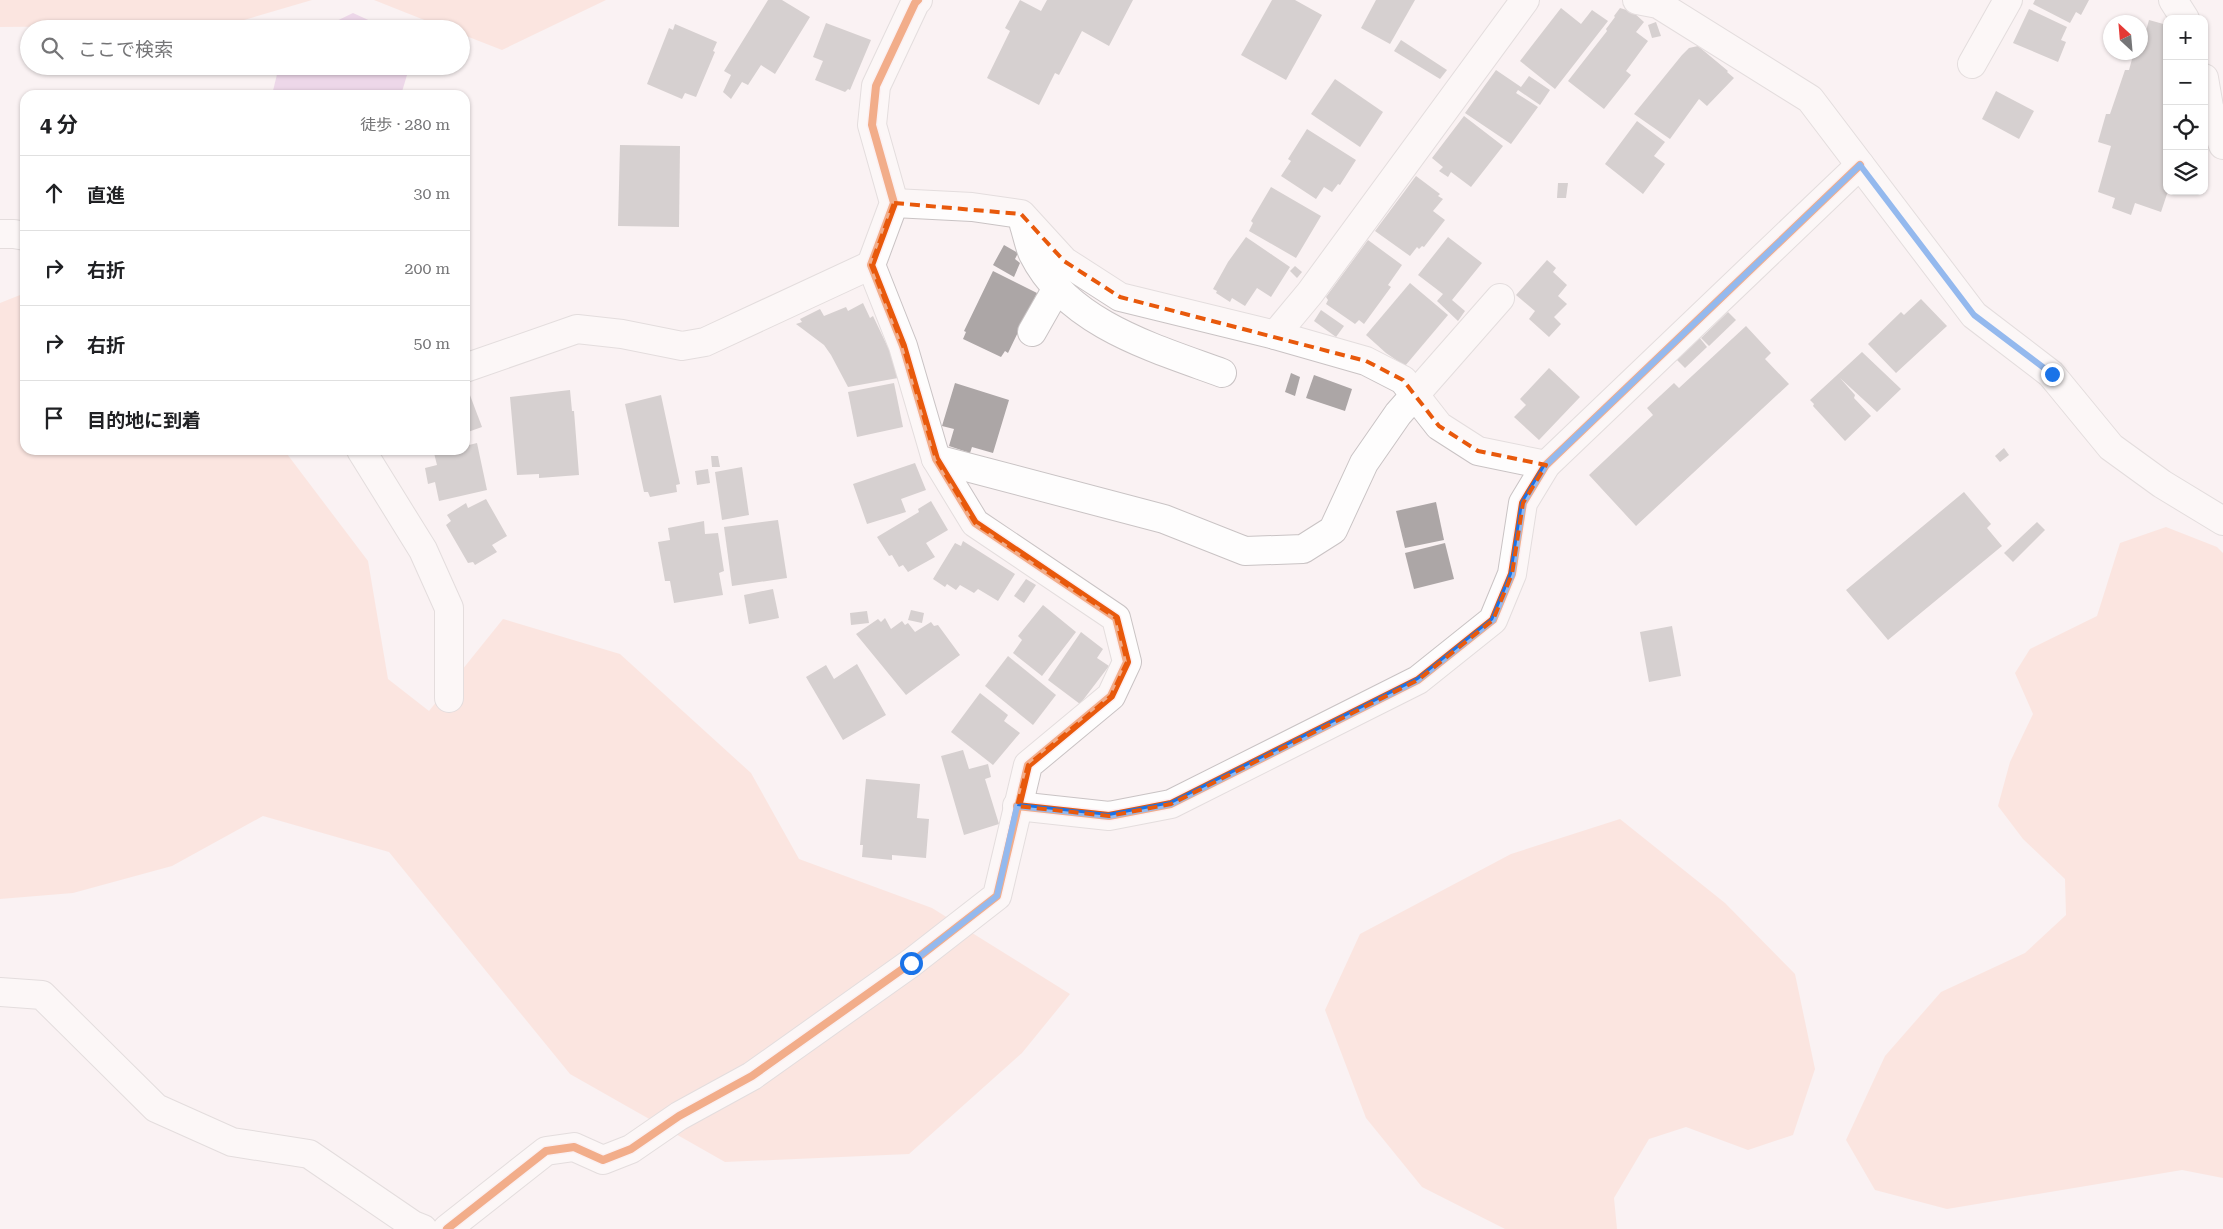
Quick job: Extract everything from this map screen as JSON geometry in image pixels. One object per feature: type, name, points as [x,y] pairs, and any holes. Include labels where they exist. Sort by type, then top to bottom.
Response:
[{"type":"street","points":[[447,1229],[546,1151],[574,1147],[603,1160],[631,1149],[679,1116],[752,1076],[911,963],[997,896],[1028,764],[1111,696],[1127,662],[1116,618],[975,523],[936,460],[903,346],[870,265],[894,203],[872,125],[876,86],[915,2],[918,0]]},
{"type":"street","points":[[1275,335],[1310,293],[1526,0]]},
{"type":"street","points":[[1637,0],[1658,4],[1810,99],[1974,315],[2052,374],[2111,447],[2162,484],[2223,521]]},
{"type":"street","points":[[1972,64],[2008,0]]},
{"type":"street","points":[[2173,0],[2182,15]]},
{"type":"street","points":[[2208,101],[2223,145]]},
{"type":"street","points":[[1017,806],[1108,816],[1171,804],[1418,680],[1493,620],[1512,574],[1523,503],[1546,465],[1860,165]]},
{"type":"street","points":[[894,203],[972,207],[1021,214],[1064,261],[1120,297],[1275,335],[1366,361],[1403,380],[1439,426],[1478,451],[1546,465]]},
{"type":"street","points":[[1021,214],[1033,254],[1057,288],[1091,316],[1147,345],[1222,373]]},
{"type":"street","points":[[0,234],[20,235]]},
{"type":"street","points":[[470,366],[577,329],[622,334],[682,346],[705,342],[870,265]]},
{"type":"street","points":[[1032,332],[1057,288]]},
{"type":"street","points":[[936,460],[1164,519],[1245,551],[1304,549],[1333,530],[1364,463],[1398,414],[1500,298]]},
{"type":"street","points":[[364,455],[424,550],[449,608],[449,698]]},
{"type":"street","points":[[0,992],[42,995],[156,1108],[232,1142],[309,1154],[413,1225],[423,1229]]},
{"type":"highlighted area","points":[[894,203],[1021,214],[1064,261],[1120,297],[1366,361],[1403,380],[1439,426],[1478,451],[1546,465],[1523,503],[1512,574],[1493,620],[1418,680],[1171,804],[1109,816],[1017,806],[1028,765],[1111,696],[1127,662],[1116,618],[975,523],[936,459],[903,346],[871,265]]},
{"type":"shaded area","points":[[0,0],[312,0],[244,20],[20,20],[20,27],[0,27]]},
{"type":"shaded area","points":[[374,0],[606,0],[502,50],[470,38],[470,20],[424,20]]},
{"type":"shaded area","points":[[353,13],[368,20],[339,20]]},
{"type":"shaded area","points":[[277,75],[407,75],[402,90],[273,90]]},
{"type":"shaded area","points":[[20,295],[20,455],[288,455],[368,561],[388,679],[429,711],[503,619],[620,654],[751,773],[799,859],[932,908],[1070,994],[1022,1053],[909,1154],[725,1162],[570,1074],[389,852],[263,816],[172,866],[73,893],[0,899],[0,303]]},
{"type":"shaded area","points":[[2166,527],[2217,547],[2223,553],[2223,1178],[2182,1170],[1947,1209],[1875,1190],[1846,1140],[1885,1056],[1941,992],[2025,953],[2066,915],[2065,879],[2023,839],[1998,806],[2010,762],[2033,714],[2015,673],[2030,649],[2097,616],[2120,543]]},
{"type":"shaded area","points":[[1620,819],[1725,903],[1795,974],[1815,1069],[1793,1135],[1748,1150],[1686,1127],[1649,1139],[1614,1198],[1617,1229],[1505,1229],[1422,1187],[1366,1118],[1325,1010],[1360,934],[1511,854]]},
{"type":"building","points":[[768,0],[782,0],[810,17],[775,74],[761,65],[748,85],[742,82],[731,99],[723,92],[731,75],[724,71]]},
{"type":"building","points":[[1020,0],[1041,11],[1047,0],[1133,0],[1109,46],[1082,31],[1059,75],[1055,73],[1039,105],[987,78],[1010,31],[1005,28]]},
{"type":"building","points":[[1272,0],[1295,0],[1322,15],[1286,80],[1241,55]]},
{"type":"building","points":[[1376,0],[1415,0],[1390,44],[1361,28]]},
{"type":"building","points":[[2035,0],[2089,0],[2081,15],[2076,12],[2070,23],[2033,4]]},
{"type":"building","points":[[1561,8],[1581,24],[1592,10],[1608,21],[1555,89],[1520,61]]},
{"type":"building","points":[[1620,8],[1633,12],[1644,22],[1636,32],[1648,41],[1626,71],[1631,75],[1604,109],[1568,81],[1607,31],[1606,29]]},
{"type":"building","points":[[2029,9],[2067,27],[2061,40],[2066,42],[2058,62],[2013,43]]},
{"type":"building","points":[[2149,20],[2163,24],[2163,195],[2167,195],[2161,212],[2135,203],[2131,215],[2112,208],[2115,198],[2098,192],[2111,146],[2098,142],[2106,114],[2110,114],[2125,70],[2129,70],[2132,60],[2148,60]]},
{"type":"building","points":[[1656,22],[1661,36],[1652,38],[1648,25]]},
{"type":"building","points":[[826,23],[871,40],[850,90],[848,89],[845,92],[815,80],[823,61],[813,57]]},
{"type":"building","points":[[675,24],[717,42],[713,51],[715,52],[696,97],[685,93],[682,99],[647,84],[669,28],[673,30]]},
{"type":"building","points":[[1401,40],[1447,70],[1440,79],[1394,51]]},
{"type":"building","points":[[1698,46],[1734,78],[1707,106],[1699,99],[1670,139],[1634,114],[1682,55],[1689,48]]},
{"type":"building","points":[[1496,70],[1521,87],[1529,76],[1550,90],[1540,105],[1518,90],[1516,93],[1538,107],[1511,144],[1465,113]]},
{"type":"building","points":[[1335,79],[1383,112],[1360,147],[1311,114]]},
{"type":"building","points":[[1996,91],[2034,111],[2019,139],[1982,119]]},
{"type":"building","points":[[1464,116],[1503,146],[1471,187],[1451,172],[1448,177],[1439,171],[1443,167],[1432,158]]},
{"type":"building","points":[[1637,121],[1665,142],[1654,156],[1665,164],[1643,194],[1605,164]]},
{"type":"building","points":[[1307,129],[1356,160],[1340,185],[1338,184],[1332,192],[1324,187],[1316,199],[1281,176],[1291,161],[1288,159]]},
{"type":"building","points":[[620,145],[680,146],[679,227],[618,226]]},
{"type":"building","points":[[1416,176],[1440,194],[1438,196],[1443,199],[1433,211],[1445,220],[1424,247],[1422,246],[1419,249],[1417,247],[1410,256],[1375,231]]},
{"type":"building","points":[[1558,183],[1568,183],[1566,198],[1557,198]]},
{"type":"building","points":[[1271,187],[1321,216],[1296,258],[1249,231],[1253,223],[1251,221]]},
{"type":"building","points":[[1246,237],[1290,267],[1271,297],[1257,288],[1245,306],[1232,298],[1230,302],[1213,289],[1228,262]]},
{"type":"building","points":[[1448,237],[1482,263],[1452,300],[1465,311],[1458,321],[1437,301],[1443,294],[1418,275]]},
{"type":"building","points":[[1368,240],[1402,265],[1388,285],[1391,287],[1364,324],[1359,320],[1355,324],[1326,304],[1328,300],[1326,297]]},
{"type":"building","points":[[1004,245],[1018,253],[1015,259],[1020,263],[1014,277],[993,265]]},
{"type":"building","points":[[1547,260],[1556,268],[1553,272],[1567,285],[1558,296],[1567,304],[1554,317],[1561,324],[1549,337],[1529,319],[1535,311],[1516,295]]},
{"type":"building","points":[[1295,266],[1302,272],[1297,278],[1290,271]]},
{"type":"building","points":[[993,271],[1037,293],[1008,353],[1005,351],[1001,357],[963,339],[966,332],[964,331]]},
{"type":"building","points":[[1410,283],[1448,315],[1405,366],[1386,353],[1366,335]]},
{"type":"building","points":[[1921,299],[1947,326],[1896,373],[1868,344],[1901,312],[1904,315]]},
{"type":"building","points":[[863,303],[870,318],[873,316],[894,360],[898,378],[848,387],[824,345],[796,324],[802,322],[800,319],[820,309],[824,316],[846,307],[848,311]]},
{"type":"building","points":[[1321,310],[1344,326],[1336,337],[1314,321]]},
{"type":"building","points":[[1728,312],[1736,320],[1709,346],[1701,338]]},
{"type":"building","points":[[1746,326],[1771,353],[1765,359],[1789,384],[1636,526],[1589,475],[1653,415],[1647,408],[1674,383],[1679,388]]},
{"type":"building","points":[[1699,337],[1707,347],[1685,368],[1676,359]]},
{"type":"building","points":[[1862,352],[1901,389],[1877,412],[1840,378],[1855,395],[1854,398],[1871,416],[1845,441],[1813,406],[1814,404],[1810,400]]},
{"type":"building","points":[[1549,368],[1580,397],[1539,440],[1514,417],[1526,405],[1520,399]]},
{"type":"building","points":[[1291,373],[1300,377],[1295,396],[1285,392]]},
{"type":"building","points":[[1314,375],[1352,389],[1345,411],[1306,398]]},
{"type":"building","points":[[894,383],[903,427],[857,437],[848,392]]},
{"type":"building","points":[[955,383],[1009,400],[993,453],[972,447],[970,453],[949,446],[954,429],[942,426]]},
{"type":"building","points":[[570,390],[572,411],[574,411],[579,475],[539,478],[539,474],[517,475],[510,397]]},
{"type":"building","points":[[470,395],[482,427],[470,431]]},
{"type":"building","points":[[661,395],[680,484],[676,485],[677,492],[650,497],[648,492],[644,492],[625,404]]},
{"type":"building","points":[[477,443],[487,490],[439,501],[435,482],[428,484],[425,468],[437,465],[434,455],[470,455],[470,445]]},
{"type":"building","points":[[2004,448],[2009,455],[2000,462],[1995,456]]},
{"type":"building","points":[[711,456],[718,456],[720,467],[712,467]]},
{"type":"building","points":[[915,463],[926,490],[901,499],[906,512],[867,524],[853,484]]},
{"type":"building","points":[[742,467],[749,515],[722,520],[715,472]]},
{"type":"building","points":[[708,469],[710,483],[697,485],[695,471]]},
{"type":"building","points":[[1964,492],[1991,524],[1987,528],[2002,546],[1888,640],[1846,590]]},
{"type":"building","points":[[486,499],[507,536],[492,545],[497,552],[475,565],[473,562],[468,563],[446,525],[451,521],[447,515],[466,503],[468,508]]},
{"type":"building","points":[[931,501],[948,530],[926,543],[935,557],[908,572],[903,565],[899,567],[892,555],[889,556],[877,537],[919,512],[918,509]]},
{"type":"building","points":[[1436,502],[1444,540],[1405,548],[1396,511]]},
{"type":"building","points":[[778,520],[787,578],[732,586],[724,527]]},
{"type":"building","points":[[704,521],[705,534],[718,533],[724,571],[719,573],[723,595],[674,603],[670,581],[665,581],[658,542],[670,540],[668,528]]},
{"type":"building","points":[[2037,522],[2045,530],[2013,562],[2004,553]]},
{"type":"building","points":[[963,541],[1015,574],[998,601],[978,589],[974,593],[960,585],[956,590],[947,584],[945,587],[933,579],[955,543],[961,546]]},
{"type":"building","points":[[1445,543],[1454,579],[1414,589],[1405,553]]},
{"type":"building","points":[[1026,579],[1036,585],[1024,603],[1014,596]]},
{"type":"building","points":[[773,589],[779,618],[749,624],[744,595]]},
{"type":"building","points":[[1043,605],[1076,632],[1042,676],[1013,653],[1022,640],[1018,636]]},
{"type":"building","points":[[911,610],[924,613],[922,623],[908,620]]},
{"type":"building","points":[[867,611],[869,623],[851,625],[850,613]]},
{"type":"building","points":[[885,618],[891,629],[902,621],[905,625],[908,623],[915,632],[931,622],[934,626],[938,625],[960,655],[906,695],[856,634],[878,619],[881,622]]},
{"type":"building","points":[[1672,626],[1681,676],[1649,682],[1640,632]]},
{"type":"building","points":[[1081,632],[1103,649],[1097,658],[1109,666],[1080,704],[1048,680]]},
{"type":"building","points":[[1008,656],[1056,695],[1033,725],[985,686]]},
{"type":"building","points":[[857,664],[886,715],[843,740],[806,677],[826,665],[834,679]]},
{"type":"building","points":[[980,693],[1008,715],[1004,721],[1020,733],[993,765],[951,732]]},
{"type":"building","points":[[963,750],[969,769],[988,764],[991,777],[985,779],[999,824],[964,835],[941,756]]},
{"type":"building","points":[[866,779],[920,784],[917,818],[929,819],[926,858],[892,855],[892,860],[862,857],[863,845],[860,845]]},
{"type":"cycle path","points":[[447,1229],[546,1151],[574,1147],[603,1160],[631,1149],[679,1116],[752,1076],[911,963],[997,896],[1028,765],[1111,696],[1127,662],[1116,618],[975,523],[936,459],[903,346],[871,265],[894,203],[872,125],[876,86],[918,0]]},
{"type":"cycle path","points":[[1017,806],[1109,816],[1171,804],[1418,680],[1493,620],[1512,574],[1523,503],[1546,465],[1860,165]]},
{"type":"route","points":[[911,963],[997,896],[1017,806],[1108,816],[1171,804],[1418,680],[1493,620],[1512,574],[1523,503],[1546,465],[1860,165],[1974,315],[2052,374]]}]
